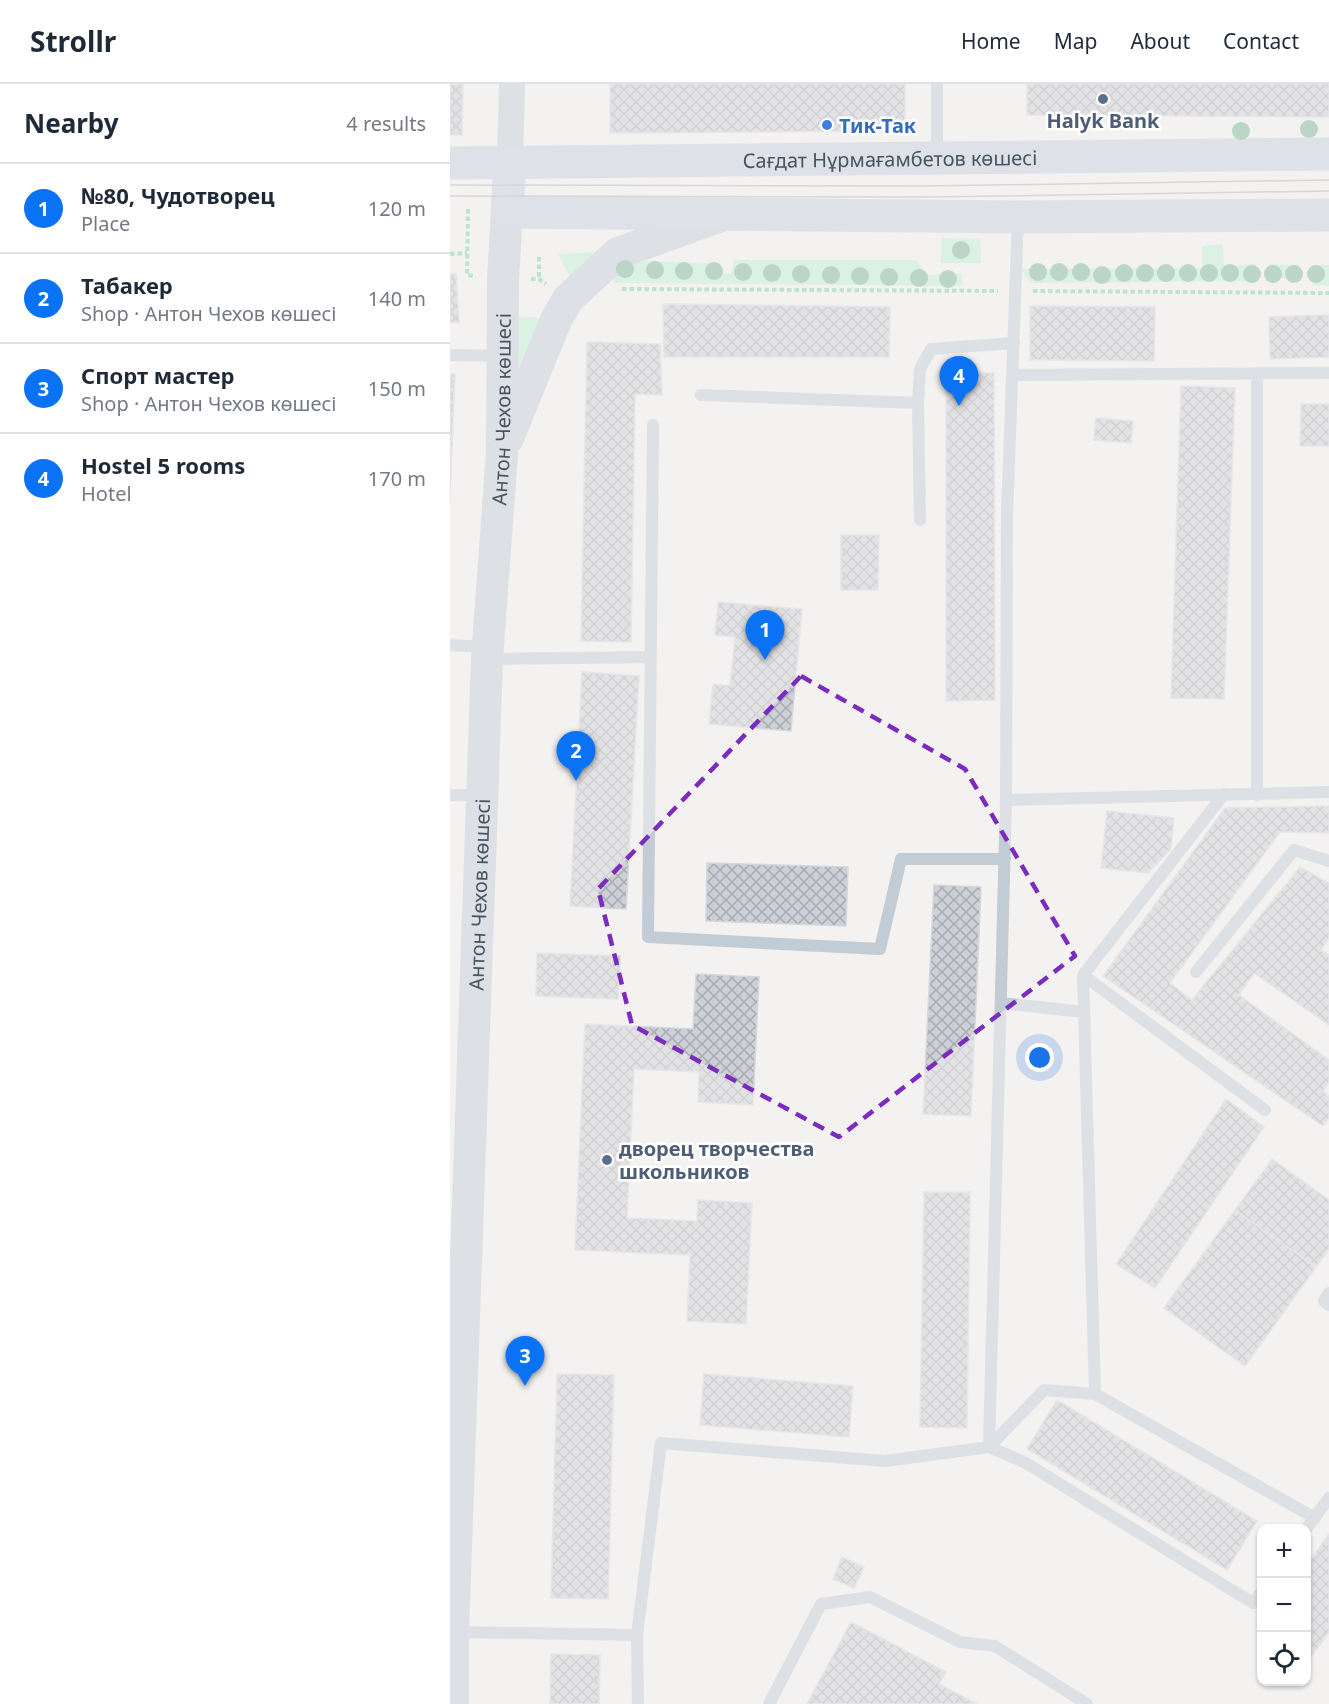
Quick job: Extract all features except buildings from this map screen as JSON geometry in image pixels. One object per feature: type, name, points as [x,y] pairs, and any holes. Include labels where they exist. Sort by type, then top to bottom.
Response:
[{"type":"main road","name":"Сағдат Нұрмағамбетов көшесі","points":[[450,163],[938,156],[1329,154]]},
{"type":"main road","name":"Антон Чехов көшесі","points":[[507,212],[510,162]]},
{"type":"main road","points":[[507,212],[1018,217],[1329,215]]},
{"type":"street","name":"Антон Чехов көшесі","points":[[510,162],[512,84]]},
{"type":"street","name":"Антон Чехов көшесі","points":[[453,1704],[452,1632],[459,1242],[487,653],[502,453],[507,212]]},
{"type":"street","points":[[502,453],[556,320],[568,299],[618,253],[730,213]]},
{"type":"lane","points":[[937,84],[938,156]]},
{"type":"lane","points":[[989,1447],[1005,859],[1007,514],[1018,217]]},
{"type":"lane","points":[[920,520],[918,404],[920,369],[931,349],[1014,343]]},
{"type":"lane","points":[[450,355],[503,356]]},
{"type":"lane","points":[[1013,375],[1329,373]]},
{"type":"lane","points":[[1257,374],[1257,795]]},
{"type":"lane","points":[[700,395],[918,404]]},
{"type":"lane","points":[[653,425],[648,937],[880,949],[901,859],[1005,859]]},
{"type":"lane","points":[[450,645],[487,653],[650,657]]},
{"type":"lane","points":[[1006,800],[1329,792]]},
{"type":"lane","points":[[1095,1394],[1083,975],[1224,794]]},
{"type":"lane","points":[[450,795],[482,795]]},
{"type":"lane","points":[[1196,972],[1294,850],[1329,861]]},
{"type":"lane","points":[[1083,975],[1265,1110]]},
{"type":"lane","points":[[1001,1003],[1084,1012]]},
{"type":"lane","points":[[1329,1293],[1324,1301],[1329,1305]]},
{"type":"lane","points":[[989,1447],[1044,1390],[1095,1394],[1315,1518]]},
{"type":"lane","points":[[638,1704],[637,1635],[661,1443],[885,1461],[989,1447],[1026,1463],[1253,1603],[1257,1598]]},
{"type":"lane","points":[[1310,1524],[1329,1498]]},
{"type":"lane","points":[[769,1704],[821,1604],[870,1597],[960,1642],[995,1646],[1087,1704]]},
{"type":"lane","points":[[452,1632],[637,1635]]},
{"type":"path","points":[[468,209],[467,275],[481,276]]},
{"type":"path","points":[[450,254],[467,254]]},
{"type":"path","points":[[539,257],[539,279]]},
{"type":"path","points":[[617,289],[1329,292]]},
{"type":"highlighted area","points":[[801,676],[965,769],[1075,956],[839,1137],[632,1025],[598,889]]},
{"type":"green space","points":[[941,238],[980,239],[981,263],[941,263]]},
{"type":"green space","points":[[1223,244],[1224,266],[1256,264],[1257,281],[1031,283],[1021,269],[1202,268],[1202,246]]},
{"type":"green space","points":[[609,251],[572,280],[558,254]]},
{"type":"green space","points":[[614,260],[711,263],[714,273],[731,274],[734,260],[916,260],[928,275],[962,273],[963,286],[614,283]]},
{"type":"green space","points":[[1269,264],[1299,265],[1300,279],[1270,278]]},
{"type":"green space","points":[[1311,265],[1329,265],[1329,286],[1313,285]]},
{"type":"green space","points":[[516,317],[545,318],[516,397]]},
{"type":"tram line","points":[[450,185],[925,186],[1329,180]]},
{"type":"tram line","points":[[450,196],[927,197],[1329,191]]},
{"type":"place","name":"Halyk Bank","points":[[1103,99]]},
{"type":"place","name":"Тик-Так","points":[[827,125]]},
{"type":"place","name":"Hostel 5 rooms","points":[[959,406]]},
{"type":"place","name":"№80, Чудотворец","points":[[765,660]]},
{"type":"place","name":"Табакер","points":[[576,781]]},
{"type":"place","name":"дворец творчества школьников","points":[[607,1160]]},
{"type":"place","name":"Спорт мастер","points":[[525,1386]]}]
